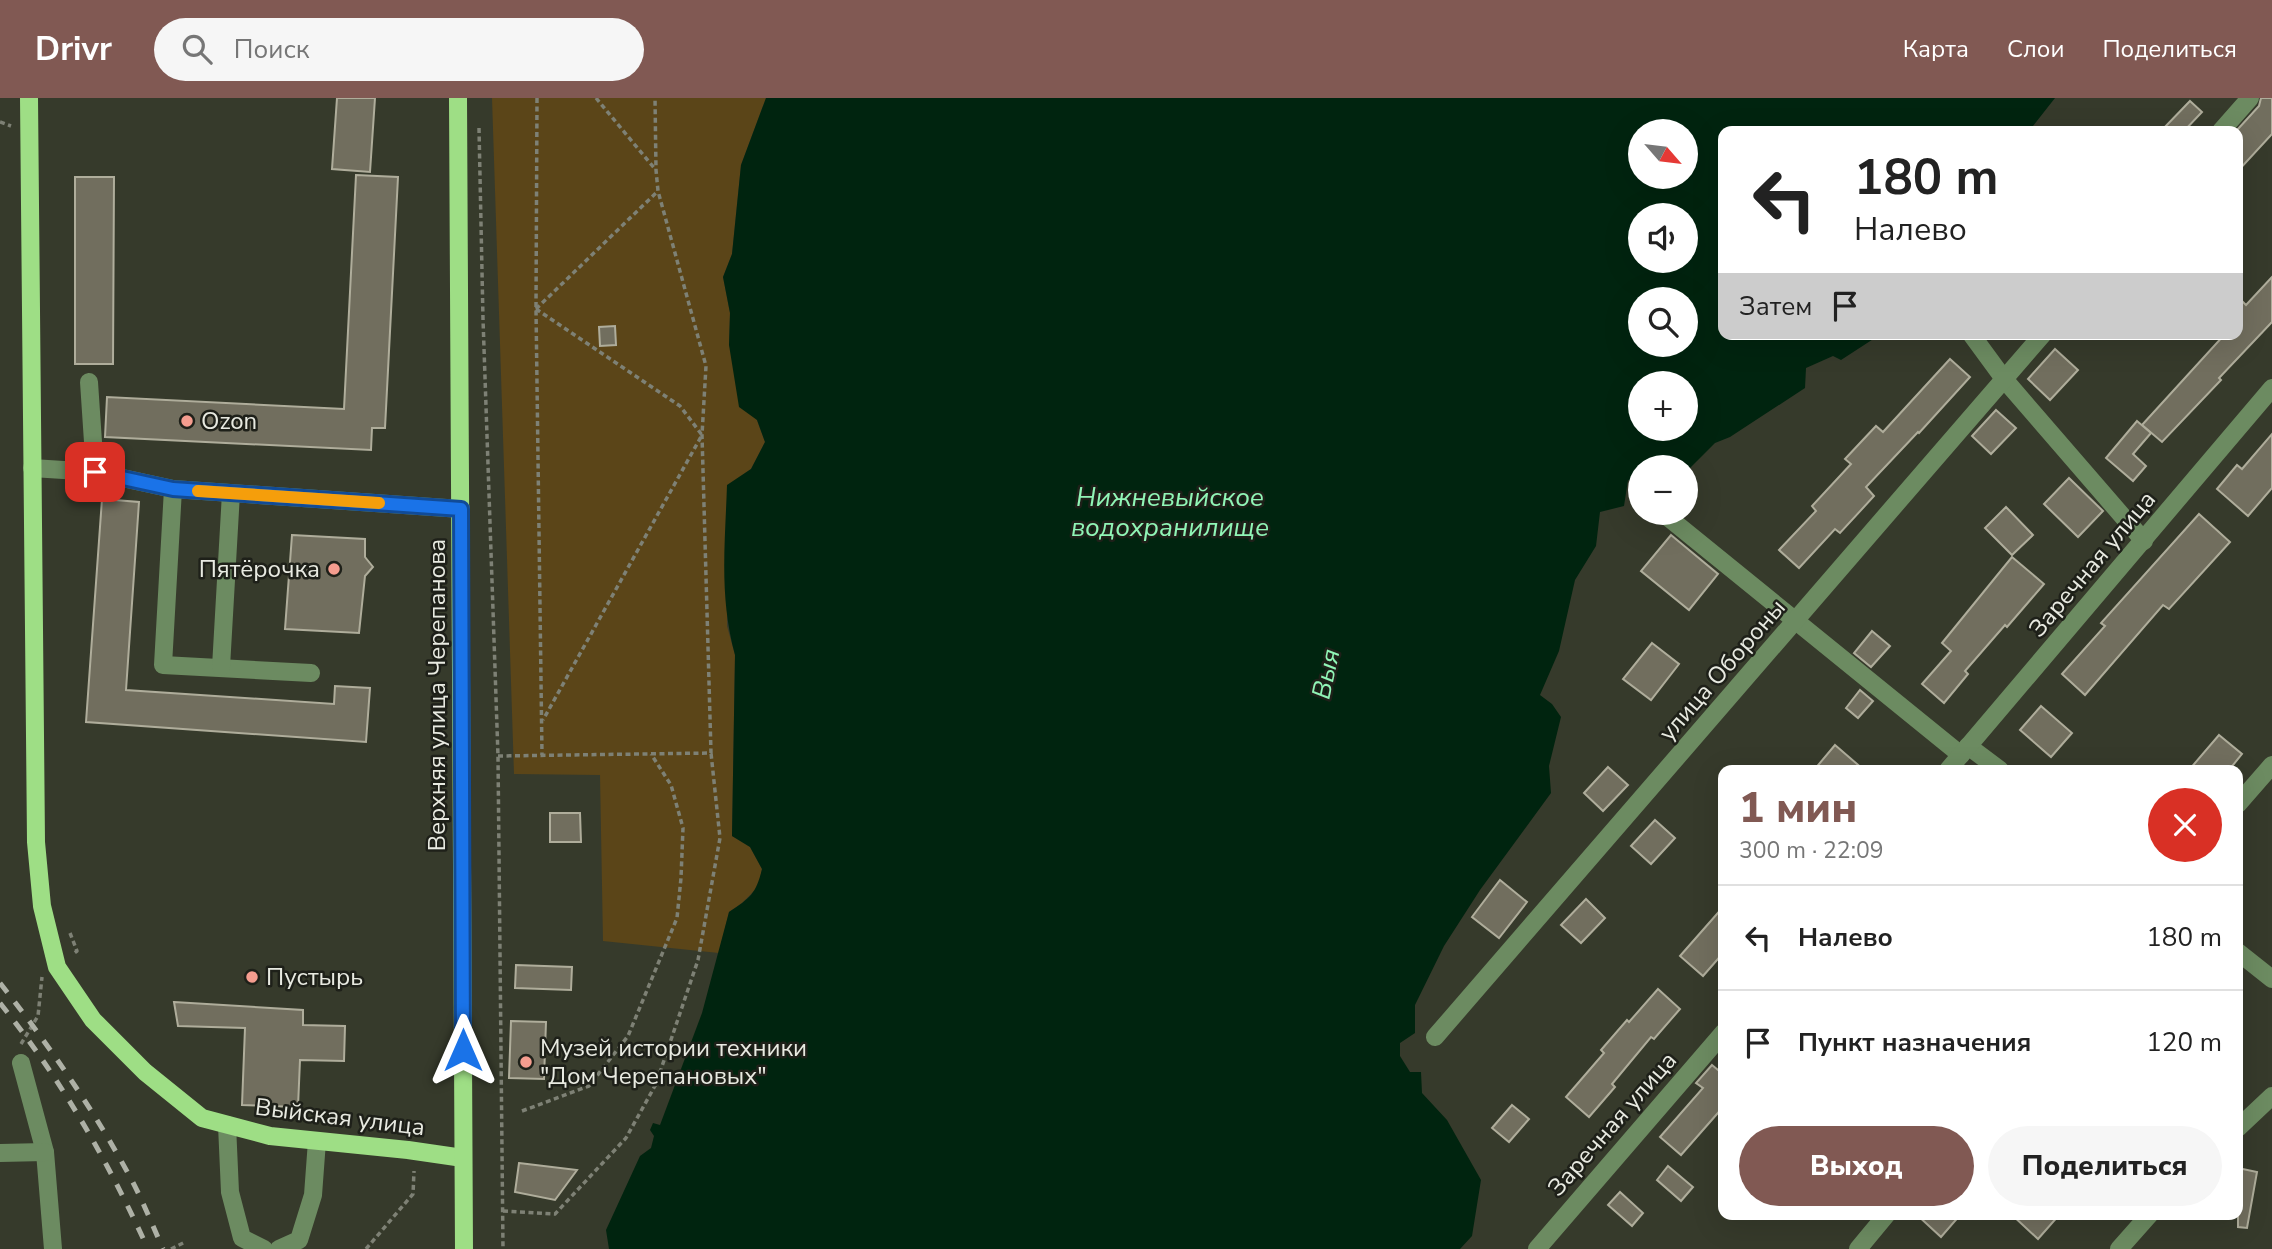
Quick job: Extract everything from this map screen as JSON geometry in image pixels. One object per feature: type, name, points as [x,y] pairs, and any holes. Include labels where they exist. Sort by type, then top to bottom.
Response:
[{"type":"main road","name":"Выйская улица","points":[[29,98],[36,842],[42,906],[57,967],[93,1020],[145,1072],[202,1118],[270,1136],[463,1158]]},
{"type":"main road","name":"Верхняя улица Черепанова","points":[[458,98],[464,1249]]},
{"type":"street","points":[[2225,126],[2250,98]]},
{"type":"street","points":[[1975,340],[2004,379],[2144,541]]},
{"type":"street","name":"улица Обороны","points":[[1435,1037],[2038,340]]},
{"type":"street","points":[[89,382],[95,472]]},
{"type":"street","name":"Заречная улица","points":[[1952,765],[2272,388]]},
{"type":"street","points":[[32,468],[95,472],[173,489],[461,509]]},
{"type":"street","points":[[173,489],[163,665],[311,673]]},
{"type":"street","points":[[220,667],[231,493]]},
{"type":"street","points":[[1678,525],[1965,750],[1991,765]]},
{"type":"street","points":[[2243,798],[2272,765]]},
{"type":"street","points":[[2243,956],[2272,979]]},
{"type":"street","name":"Заречная улица","points":[[1538,1249],[1718,1039]]},
{"type":"street","points":[[21,1063],[45,1152],[54,1249]]},
{"type":"street","points":[[2243,1123],[2272,1096]]},
{"type":"street","points":[[227,1125],[230,1192],[242,1238],[264,1249]]},
{"type":"street","points":[[279,1249],[299,1240],[313,1195],[317,1141]]},
{"type":"street","points":[[0,1153],[45,1152]]},
{"type":"street","points":[[1858,1249],[1882,1220]]},
{"type":"street","points":[[2119,1249],[2145,1220]]},
{"type":"path","points":[[537,98],[536,309],[542,755]]},
{"type":"path","points":[[596,98],[656,170]]},
{"type":"path","points":[[502,1211],[555,1214],[626,1138],[656,1084],[698,960],[720,838],[711,753],[702,435],[706,366],[658,191],[655,98]]},
{"type":"path","points":[[479,126],[498,756],[503,1249]]},
{"type":"path","points":[[536,309],[658,191]]},
{"type":"path","points":[[536,309],[680,406],[702,435]]},
{"type":"path","points":[[541,723],[702,435]]},
{"type":"path","points":[[498,756],[711,753]]},
{"type":"path","points":[[522,1111],[589,1086],[628,1035],[677,918],[683,828],[671,785],[651,754]]},
{"type":"path","points":[[366,1249],[413,1194],[415,1174],[408,1150]]},
{"type":"path","points":[[171,1249],[185,1242]]},
{"type":"shaded area","points":[[492,98],[766,98],[741,165],[732,254],[723,277],[730,313],[729,345],[765,442],[751,469],[727,486],[727,626],[735,655],[732,836],[750,847],[762,869],[758,887],[729,912],[719,953],[603,941],[600,775],[514,774]]},
{"type":"water","name":"Нижневыйское водохранилище","points":[[766,98],[2055,98],[2033,126],[1718,126],[1718,340],[1872,340],[1841,360],[1833,356],[1806,368],[1805,388],[1730,437],[1715,443],[1698,460],[1698,455],[1628,455],[1624,506],[1600,512],[1596,546],[1575,580],[1559,651],[1540,695],[1552,704],[1561,717],[1549,766],[1551,793],[1480,890],[1444,946],[1415,1005],[1415,1033],[1400,1043],[1400,1056],[1410,1072],[1421,1072],[1422,1093],[1447,1120],[1481,1180],[1472,1236],[1460,1249],[609,1249],[606,1230],[640,1156],[651,1148],[654,1136],[650,1130],[653,1123],[660,1125],[702,1013],[729,912],[751,895],[762,869],[750,847],[732,836],[735,655],[727,612],[724,550],[727,485],[751,469],[765,442],[757,420],[739,407],[729,345],[730,313],[723,277],[732,254],[741,165]]},
{"type":"building","points":[[337,98],[375,98],[370,172],[332,169]]},
{"type":"building","points":[[2261,98],[2272,98],[2272,134],[2243,166],[2243,126],[2241,126],[2259,106]]},
{"type":"building","points":[[2190,101],[2202,112],[2189,126],[2166,126]]},
{"type":"building","points":[[356,175],[398,177],[385,428],[372,428],[371,450],[105,437],[107,397],[344,409]]},
{"type":"building","points":[[75,177],[114,177],[113,364],[75,364]]},
{"type":"building","points":[[2272,277],[2272,322],[2162,442],[2142,425],[2220,340],[2243,340],[2243,302],[2246,305]]},
{"type":"building","points":[[615,326],[616,345],[600,346],[599,327]]},
{"type":"building","points":[[2055,349],[2078,370],[2050,400],[2028,379]]},
{"type":"building","points":[[1950,359],[1970,377],[1866,487],[1874,496],[1840,533],[1835,529],[1799,568],[1779,550],[1816,511],[1812,506],[1851,464],[1845,459],[1876,426],[1883,432]]},
{"type":"building","points":[[1996,410],[2016,428],[1991,454],[1972,436]]},
{"type":"building","points":[[2137,421],[2151,433],[2133,454],[2146,466],[2133,481],[2106,458]]},
{"type":"building","points":[[2272,434],[2272,488],[2248,516],[2217,489],[2237,465],[2242,469]]},
{"type":"building","points":[[2069,478],[2103,511],[2078,537],[2044,504]]},
{"type":"building","points":[[102,499],[139,502],[126,690],[334,704],[335,686],[370,688],[366,742],[86,722]]},
{"type":"building","points":[[2006,507],[2033,535],[2012,555],[1985,528]]},
{"type":"building","points":[[2199,514],[2230,542],[2169,609],[2163,605],[2085,695],[2062,674],[2105,626],[2101,623]]},
{"type":"building","points":[[292,535],[365,539],[365,557],[373,567],[365,576],[359,633],[285,629]]},
{"type":"building","points":[[1671,535],[1718,574],[1689,610],[1641,571]]},
{"type":"building","points":[[2012,557],[2044,584],[1965,671],[1968,674],[1944,703],[1922,684],[1951,651],[1942,643]]},
{"type":"building","points":[[1872,631],[1890,646],[1871,667],[1854,653]]},
{"type":"building","points":[[1652,643],[1679,664],[1651,700],[1623,679]]},
{"type":"building","points":[[1860,690],[1873,701],[1858,718],[1846,708]]},
{"type":"building","points":[[2041,706],[2072,733],[2051,757],[2020,730]]},
{"type":"building","points":[[2219,735],[2242,754],[2233,765],[2193,765]]},
{"type":"building","points":[[1835,745],[1858,765],[1818,765]]},
{"type":"building","points":[[1608,767],[1628,785],[1603,811],[1584,793]]},
{"type":"building","points":[[550,813],[580,813],[581,842],[550,842]]},
{"type":"building","points":[[1655,820],[1675,838],[1651,864],[1631,846]]},
{"type":"building","points":[[1500,880],[1527,902],[1499,938],[1472,917]]},
{"type":"building","points":[[1586,899],[1605,918],[1581,943],[1561,925]]},
{"type":"building","points":[[1718,913],[1718,959],[1703,976],[1680,956]]},
{"type":"building","points":[[516,965],[572,967],[571,990],[515,988]]},
{"type":"building","points":[[1658,989],[1680,1009],[1654,1039],[1651,1037],[1612,1084],[1615,1087],[1589,1117],[1566,1097],[1604,1053],[1601,1050]]},
{"type":"building","points":[[174,1002],[303,1010],[303,1025],[345,1026],[344,1061],[300,1060],[298,1107],[242,1105],[245,1028],[178,1026]]},
{"type":"building","points":[[511,1021],[546,1022],[544,1079],[509,1078]]},
{"type":"building","points":[[1712,1065],[1718,1070],[1718,1113],[1681,1155],[1660,1137],[1703,1088],[1696,1083]]},
{"type":"building","points":[[1512,1105],[1529,1119],[1509,1142],[1492,1128]]},
{"type":"building","points":[[519,1163],[577,1170],[555,1200],[515,1192]]},
{"type":"building","points":[[1668,1166],[1693,1187],[1681,1201],[1657,1180]]},
{"type":"building","points":[[2243,1169],[2257,1172],[2247,1228],[2238,1227],[2238,1220],[2243,1220]]},
{"type":"building","points":[[1620,1192],[1643,1213],[1632,1226],[1608,1205]]},
{"type":"building","points":[[1923,1220],[1956,1220],[1941,1237]]},
{"type":"building","points":[[2017,1220],[2055,1220],[2038,1239]]},
{"type":"railway","points":[[0,983],[85,1100],[134,1184],[163,1249]]},
{"type":"railway","points":[[0,1003],[43,1061],[82,1122],[117,1184],[148,1249]]},
{"type":"slow traffic","points":[[198,491],[379,503]]},
{"type":"place","name":"Ozon","points":[[187,421]]},
{"type":"place","name":"Пятёрочка","points":[[334,569]]},
{"type":"place","name":"Пустырь","points":[[252,977]]},
{"type":"place","name":"Музей истории техники \"Дом Черепановых\"","points":[[526,1062]]},
{"type":"route","points":[[95,472],[173,489],[461,509],[463,1050]]},
{"type":"water label","name":"Выя","points":[[1326,674]]}]
